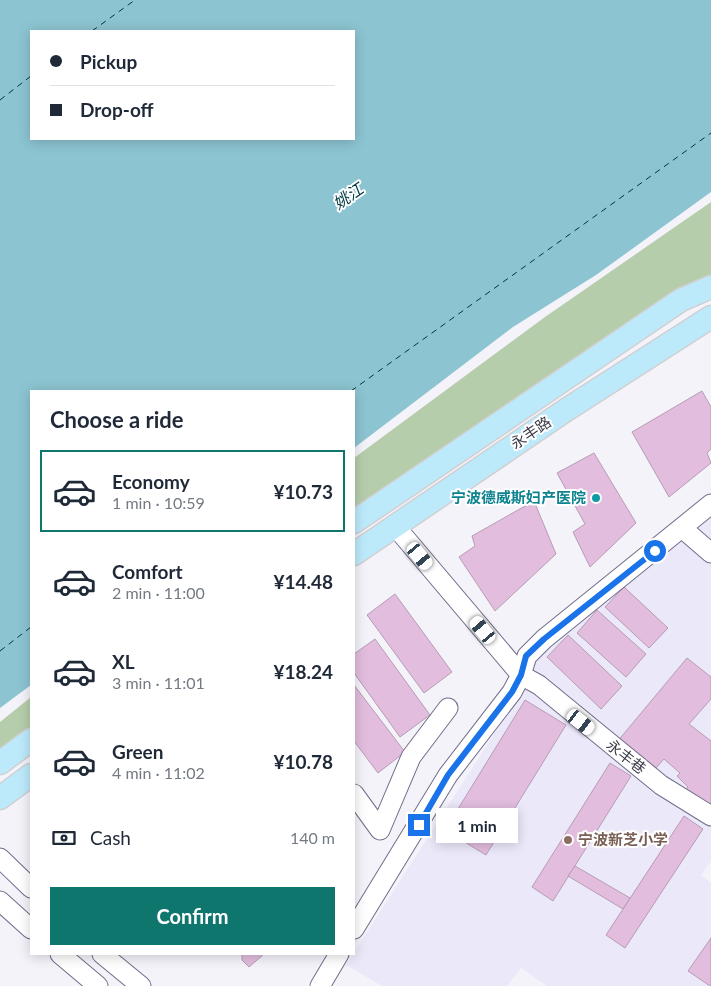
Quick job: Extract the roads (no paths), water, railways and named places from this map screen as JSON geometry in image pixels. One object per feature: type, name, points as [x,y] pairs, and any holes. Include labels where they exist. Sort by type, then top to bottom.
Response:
[{"type":"main road","name":"永丰路","points":[[355,521],[681,300],[711,287]]},
{"type":"main road","name":"永丰路","points":[[355,553],[566,410],[711,317]]},
{"type":"main road","points":[[0,763],[30,741]]},
{"type":"main road","points":[[0,798],[30,777]]},
{"type":"street","points":[[355,927],[448,775],[512,692],[521,675],[526,656],[544,639],[711,504]]},
{"type":"street","name":"永丰巷","points":[[395,526],[521,675],[538,685],[661,785],[711,816]]},
{"type":"street","points":[[682,528],[711,553]]},
{"type":"street","points":[[355,795],[380,830],[411,757],[448,708]]},
{"type":"street","points":[[0,858],[30,887]]},
{"type":"street","points":[[0,901],[30,927]]},
{"type":"street","points":[[61,955],[98,986]]},
{"type":"street","points":[[103,955],[141,986]]},
{"type":"street","points":[[320,986],[338,955]]},
{"type":"water","name":"姚江","points":[[0,0],[711,0],[711,192],[596,275],[513,327],[355,447],[355,390],[30,390],[30,686],[0,708]]},
{"type":"place","name":"宁波德威斯妇产医院","points":[[596,498]]},
{"type":"place","name":"宁波新芝小学","points":[[568,840]]}]
